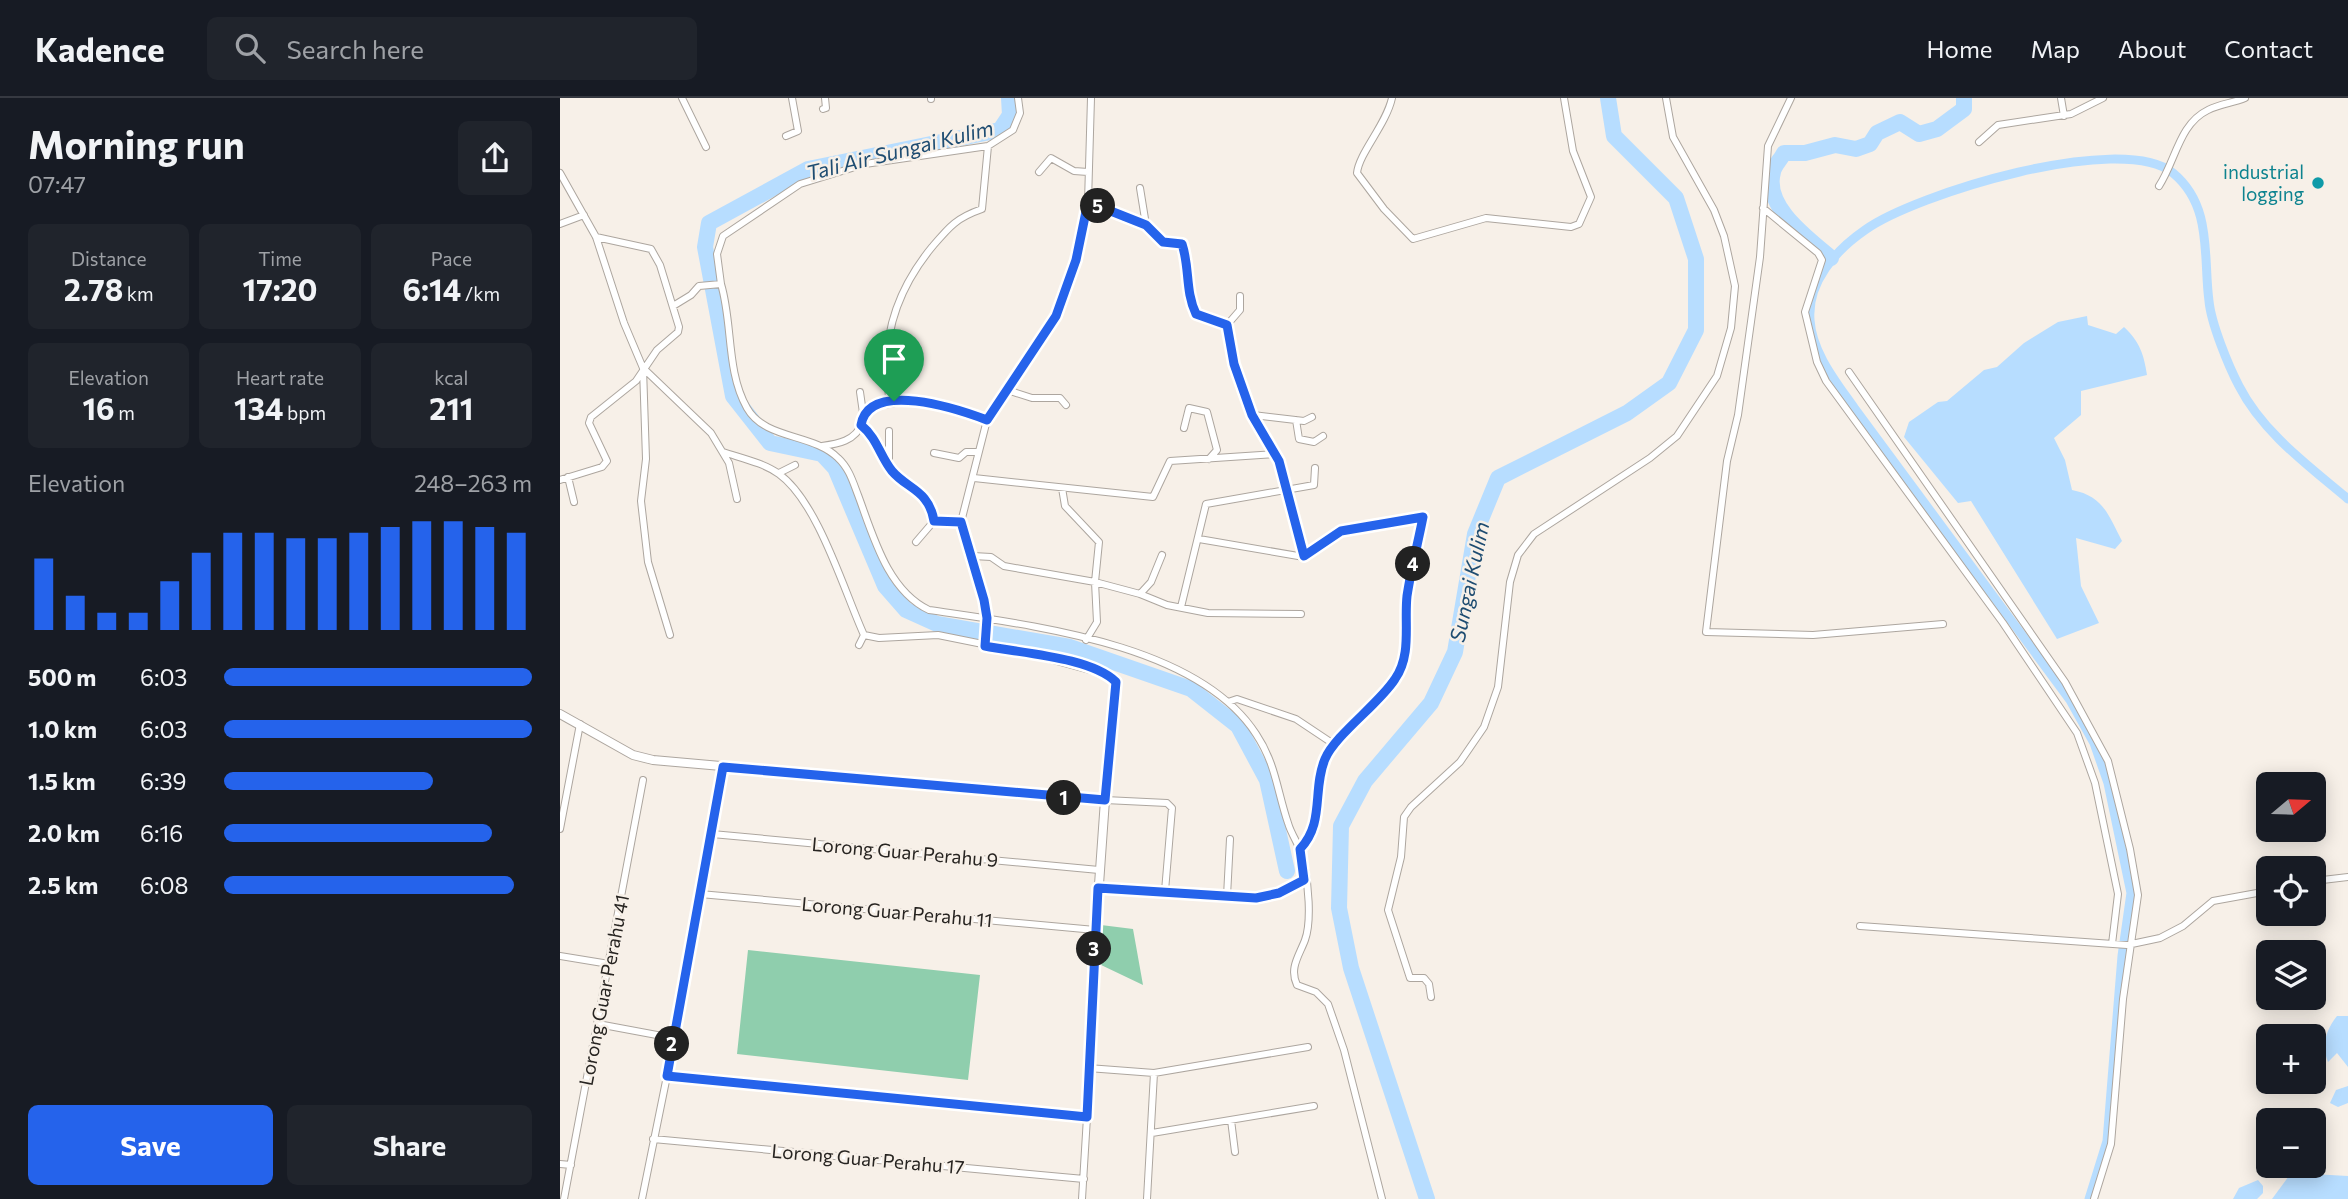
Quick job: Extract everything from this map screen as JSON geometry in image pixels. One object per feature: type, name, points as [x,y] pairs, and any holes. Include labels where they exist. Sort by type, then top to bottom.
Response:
[{"type":"street","points":[[682,98],[705,147]]},
{"type":"street","points":[[786,136],[798,131],[792,98]]},
{"type":"street","points":[[822,109],[826,108],[825,98]]},
{"type":"street","points":[[1018,98],[1020,113],[1013,130],[988,145],[864,164],[800,184],[723,236],[717,254],[719,284],[737,385],[749,412],[760,424],[822,446],[838,457],[848,470],[879,552],[904,591],[917,604],[929,610],[1086,640],[1153,658],[1195,678],[1228,702],[1257,736],[1278,780],[1287,822],[1300,849],[1310,921],[1294,963],[1295,980],[1297,985],[1316,992],[1328,1004],[1344,1050],[1382,1199]]},
{"type":"street","points":[[985,643],[987,619],[973,556],[961,522],[987,420],[1056,316],[1076,260],[1088,202],[1091,98]]},
{"type":"street","points":[[1391,98],[1369,151],[1359,161],[1357,173],[1384,209],[1413,239],[1486,218],[1571,227],[1579,224],[1591,197],[1573,151],[1564,98]]},
{"type":"street","points":[[1431,997],[1429,984],[1424,978],[1410,978],[1388,910],[1401,857],[1404,817],[1410,807],[1460,762],[1484,727],[1499,687],[1510,582],[1518,555],[1534,534],[1650,458],[1677,436],[1717,376],[1731,328],[1735,286],[1724,236],[1714,210],[1672,137],[1666,98]]},
{"type":"street","points":[[1791,98],[1768,146],[1752,318],[1738,415],[1727,461],[1706,632],[1813,635],[1943,624]]},
{"type":"street","points":[[2061,98],[2064,116]]},
{"type":"street","points":[[1979,142],[1998,125],[2064,116],[2103,98]]},
{"type":"street","points":[[2159,186],[2169,172],[2185,129],[2208,110],[2245,98]]},
{"type":"street","points":[[894,401],[889,396],[884,367],[893,314],[910,274],[941,237],[959,217],[982,209],[988,145]]},
{"type":"street","points":[[1039,172],[1051,158],[1074,171],[1088,172]]},
{"type":"street","points":[[560,173],[596,237],[624,323],[643,369],[646,459],[641,501],[648,562],[670,635]]},
{"type":"street","points":[[1140,188],[1146,225]]},
{"type":"street","points":[[1088,202],[1146,225],[1163,242],[1182,244],[1187,259],[1186,283],[1196,314],[1227,325]]},
{"type":"street","points":[[1763,208],[1818,253],[1822,260],[1805,312],[1816,362],[1826,381],[2011,635],[2083,745],[2095,783],[2118,894],[2113,944]]},
{"type":"street","points":[[560,224],[584,215]]},
{"type":"street","points":[[560,480],[602,467],[607,461],[589,423],[591,417],[636,381],[657,350],[678,332],[660,265],[651,250],[596,237]]},
{"type":"street","points":[[673,306],[691,295],[699,286],[719,284]]},
{"type":"street","points":[[1227,325],[1240,310],[1240,296]]},
{"type":"street","points":[[1227,325],[1234,364],[1252,415],[1275,454],[1289,488],[1304,556]]},
{"type":"street","points":[[643,369],[711,433],[723,452],[737,499]]},
{"type":"street","points":[[1849,373],[2065,682],[2108,761],[2138,895],[2129,945],[2111,1144],[2095,1199]]},
{"type":"street","points":[[1007,390],[1032,398],[1060,398],[1066,405]]},
{"type":"street","points":[[822,446],[839,444],[854,436],[861,425],[863,413],[860,392]]},
{"type":"street","points":[[863,413],[870,406],[894,401],[933,401],[987,420]]},
{"type":"street","points":[[1184,428],[1189,408],[1207,412],[1217,450],[1209,459]]},
{"type":"street","points":[[1252,415],[1304,421],[1312,417]]},
{"type":"street","points":[[1296,420],[1299,439],[1314,442],[1324,436]]},
{"type":"street","points":[[861,425],[872,435],[892,472],[916,488],[932,512],[934,521]]},
{"type":"street","points":[[890,431],[887,456],[892,472]]},
{"type":"street","points":[[723,452],[779,473],[810,508],[828,554],[845,584],[864,635],[859,645]]},
{"type":"street","points":[[934,453],[959,458],[966,452],[978,452]]},
{"type":"street","points":[[974,478],[1153,497],[1170,461],[1275,454]]},
{"type":"street","points":[[779,473],[795,465]]},
{"type":"street","points":[[1181,607],[1206,504],[1314,485],[1315,468]]},
{"type":"street","points":[[568,477],[574,502]]},
{"type":"street","points":[[1062,488],[1065,506],[1099,542],[1095,582],[1097,622],[1086,640]]},
{"type":"street","points":[[1199,539],[1304,556],[1341,531],[1423,517],[1407,597],[1403,661],[1396,678],[1326,755],[1320,773],[1318,814],[1312,837],[1300,849]]},
{"type":"street","points":[[934,521],[961,522]]},
{"type":"street","points":[[916,542],[934,521]]},
{"type":"street","points":[[1140,594],[1151,582],[1162,555]]},
{"type":"street","points":[[973,556],[991,557],[1004,566],[1095,582],[1140,594],[1167,605],[1208,613],[1301,614]]},
{"type":"street","points":[[864,635],[879,638],[938,635],[985,643],[1091,668],[1108,674],[1116,682],[1095,930],[1082,1199]]},
{"type":"street","points":[[1228,702],[1237,699],[1263,710],[1282,713],[1317,731],[1335,745]]},
{"type":"street","points":[[560,714],[633,755],[723,767],[1167,803],[1172,808],[1165,891]]},
{"type":"street","points":[[560,829],[580,724]]},
{"type":"street","points":[[642,1199],[723,767]]},
{"type":"street","name":"Lorong Guar Perahu 41","points":[[565,1199],[643,780]]},
{"type":"street","name":"Lorong Guar Perahu 9","points":[[712,834],[1099,870]]},
{"type":"street","points":[[1227,896],[1230,839]]},
{"type":"street","points":[[2326,880],[2348,877]]},
{"type":"street","points":[[1098,888],[1256,898],[1279,893],[1304,880]]},
{"type":"street","points":[[1860,926],[2129,945],[2160,938],[2183,926],[2213,901],[2256,893]]},
{"type":"street","name":"Lorong Guar Perahu 11","points":[[699,894],[1095,930]]},
{"type":"street","points":[[560,956],[609,964]]},
{"type":"street","points":[[598,1024],[673,1038]]},
{"type":"street","points":[[1088,1068],[1154,1073],[1308,1047]]},
{"type":"street","points":[[1147,1199],[1154,1073]]},
{"type":"street","points":[[667,1076],[1087,1117]]},
{"type":"street","points":[[1152,1133],[1314,1106]]},
{"type":"street","points":[[1231,1120],[1235,1152]]},
{"type":"street","name":"Lorong Guar Perahu 17","points":[[653,1139],[1084,1179]]},
{"type":"street","points":[[560,1164],[571,1165]]},
{"type":"green space","points":[[1101,925],[1133,929],[1143,985],[1099,964]]},
{"type":"green space","points":[[748,950],[980,975],[968,1080],[737,1054]]},
{"type":"water","points":[[2087,316],[2088,325],[2116,334],[2124,327],[2140,349],[2147,375],[2081,391],[2081,415],[2054,438],[2065,460],[2072,490],[2098,502],[2122,541],[2115,549],[2076,538],[2081,586],[2099,623],[2057,639],[1971,501],[1958,503],[1904,437],[1909,422],[1938,402],[1947,401],[1984,370],[1997,367],[2024,343],[2058,322]]},
{"type":"water","points":[[2337,1016],[2348,1016],[2348,1067],[2337,1053],[2328,1062],[2326,1038]]},
{"type":"water","points":[[2348,1086],[2348,1103],[2338,1107],[2330,1103],[2336,1090]]},
{"type":"water","points":[[2348,1176],[2348,1199],[2272,1199],[2287,1178]]},
{"type":"water","points":[[2258,1180],[2263,1186],[2263,1193],[2257,1199],[2233,1199],[2239,1188]]},
{"type":"waterway","name":"Tali Air Sungai Kulim","points":[[1009,98],[1010,115],[1000,130],[808,169],[709,223],[705,247],[733,396],[770,443],[822,454],[835,468],[885,586],[906,610],[937,624],[1070,647],[1191,689],[1238,726],[1267,780],[1287,871]]},
{"type":"waterway","name":"Sungai Kulim","points":[[1427,1199],[1351,968],[1339,908],[1341,826],[1365,781],[1431,703],[1455,652],[1475,534],[1498,478],[1627,413],[1669,383],[1696,330],[1696,259],[1676,198],[1614,136],[1608,98]]},
{"type":"waterway","points":[[1831,258],[1800,232],[1781,210],[1775,198],[1773,172],[1784,153],[1805,153],[1835,145],[1856,149],[1870,144],[1877,133],[1900,122],[1919,134],[1937,129],[1964,109],[1964,98]]},
{"type":"waterway","points":[[2089,1199],[2107,1141],[2122,956],[2131,893],[2108,783],[2094,743],[2070,700],[1826,367],[1815,344],[1810,320],[1810,306],[1818,280],[1834,257],[1854,238],[1890,215],[1927,200],[2018,172],[2066,163],[2110,159],[2147,162],[2173,173],[2186,186],[2195,201],[2204,233],[2213,321],[2230,367],[2249,403],[2288,448],[2348,499]]},
{"type":"place","name":"industrial logging","points":[[2318,183]]},
{"type":"route","points":[[1088,202],[1146,225],[1163,242],[1182,244],[1187,259],[1186,283],[1193,308],[1196,314],[1220,325],[1227,325],[1234,364],[1252,415],[1279,461],[1289,488],[1304,556],[1341,531],[1423,517],[1407,597],[1403,661],[1396,678],[1326,755],[1320,773],[1318,814],[1312,837],[1300,849],[1305,863],[1304,880],[1279,893],[1256,898],[1098,888],[1087,1117],[667,1076],[723,767],[1105,800],[1116,682],[1108,674],[1091,668],[985,646],[987,618],[984,600],[961,522],[934,521],[932,512],[916,488],[892,472],[872,435],[861,425],[863,413],[870,406],[894,401],[933,401],[987,420],[1021,373],[1056,316],[1076,260],[1088,202]]}]
